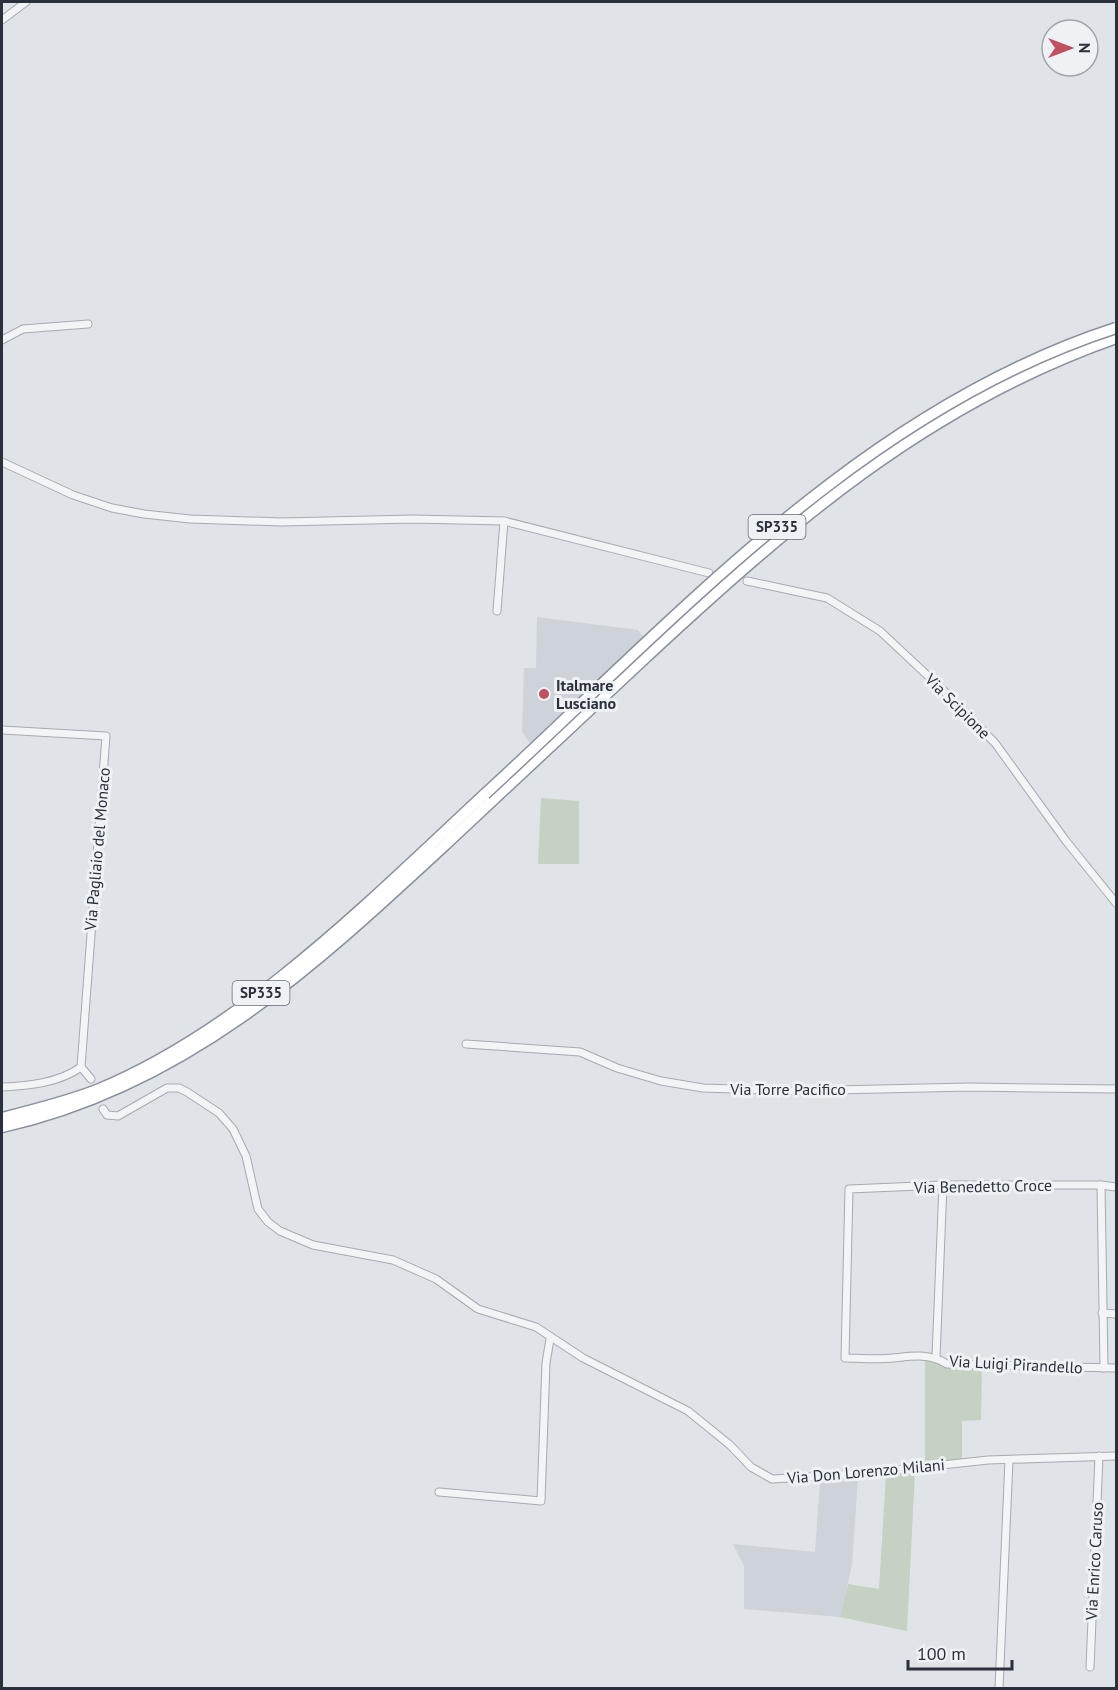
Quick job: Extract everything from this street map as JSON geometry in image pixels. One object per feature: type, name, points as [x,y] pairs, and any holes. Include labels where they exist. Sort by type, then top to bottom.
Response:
[{"type":"highway","name":"SP335","points":[[2,1127],[48,1116],[104,1097],[167,1066],[240,1020],[336,943],[700,595],[791,514],[858,462],[934,412],[1055,350],[1116,328]]},
{"type":"highway","name":"SP335","points":[[2,1118],[46,1107],[97,1089],[194,1039],[273,984],[480,807],[698,609],[805,517],[867,468],[949,415],[1019,377],[1116,338]]},
{"type":"street","points":[[2,20],[26,2]]},
{"type":"street","points":[[2,340],[23,329],[88,324]]},
{"type":"street","points":[[2,462],[73,495],[112,508],[144,514],[190,519],[302,523],[414,519],[504,521],[710,573]]},
{"type":"street","points":[[497,611],[504,521]]},
{"type":"street","name":"Via Scipione","points":[[747,581],[827,598],[880,631],[995,743],[1066,840],[1116,903]]},
{"type":"street","name":"Via Pagliaio del Monaco","points":[[2,730],[106,736],[81,1066]]},
{"type":"street","name":"Via Torre Pacifico","points":[[466,1044],[580,1052],[617,1068],[661,1081],[703,1089],[747,1091],[980,1087],[1116,1089]]},
{"type":"street","points":[[2,1087],[29,1086],[72,1073],[81,1066],[90,1079]]},
{"type":"street","name":"Via Don Lorenzo Milani","points":[[103,1109],[107,1115],[118,1116],[167,1088],[179,1088],[187,1092],[219,1113],[233,1129],[246,1156],[258,1209],[268,1222],[280,1231],[314,1245],[393,1260],[435,1279],[478,1309],[536,1327],[550,1339],[688,1411],[730,1445],[751,1467],[772,1479],[1009,1460],[1116,1456]]},
{"type":"street","points":[[936,1357],[943,1185]]},
{"type":"street","name":"Via Benedetto Croce","points":[[845,1358],[849,1189],[943,1185],[1101,1185],[1116,1187]]},
{"type":"street","points":[[1101,1185],[1104,1368]]},
{"type":"street","points":[[1102,1313],[1116,1314]]},
{"type":"street","points":[[438,1492],[541,1501],[546,1363],[550,1339]]},
{"type":"street","name":"Via Luigi Pirandello","points":[[845,1358],[893,1358],[908,1355],[936,1357],[947,1364],[1116,1368]]},
{"type":"street","name":"Via Enrico Caruso","points":[[1090,1666],[1099,1456]]},
{"type":"street","points":[[999,1689],[1009,1460]]},
{"type":"shaded area","points":[[537,617],[638,630],[644,638],[531,744],[522,732],[524,668],[536,668]]},
{"type":"shaded area","points":[[858,1478],[852,1565],[840,1617],[744,1609],[744,1566],[733,1544],[815,1552],[820,1482]]},
{"type":"green space","points":[[541,798],[579,801],[579,864],[538,864]]},
{"type":"green space","points":[[925,1359],[944,1366],[982,1367],[981,1420],[962,1421],[962,1460],[925,1464]]},
{"type":"green space","points":[[915,1471],[907,1631],[840,1617],[848,1584],[879,1589],[886,1474]]},
{"type":"place","name":"Italmare Lusciano","points":[[544,694]]}]
